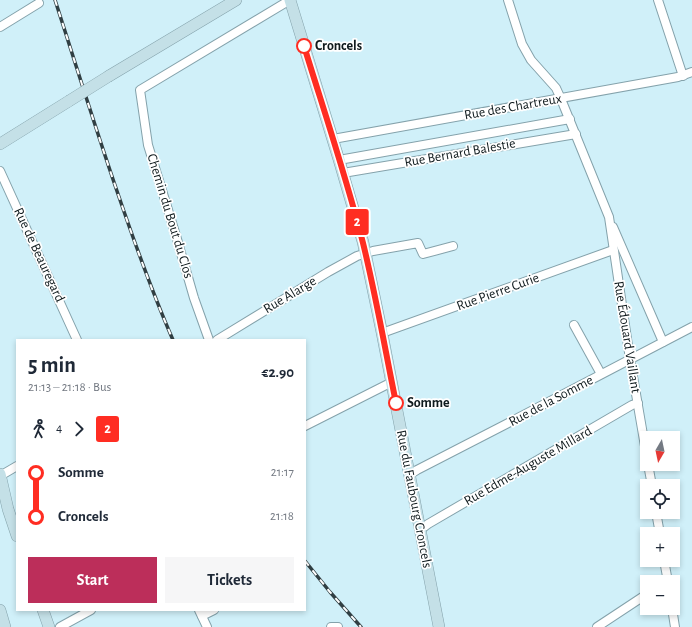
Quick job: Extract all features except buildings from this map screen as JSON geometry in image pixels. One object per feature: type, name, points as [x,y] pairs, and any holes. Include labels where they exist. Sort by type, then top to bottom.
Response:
[{"type":"main road","points":[[0,144],[109,76],[236,0]]},
{"type":"main road","name":"Rue du Faubourg Croncels","points":[[290,0],[340,160],[365,253],[392,382],[439,627]]},
{"type":"main road","points":[[0,475],[8,509],[16,533]]},
{"type":"main road","points":[[0,610],[5,627]]},
{"type":"main road","points":[[43,611],[49,627]]},
{"type":"street","name":"Chemin du Bout du Clos","points":[[209,339],[194,298],[148,144],[140,90],[290,0]]},
{"type":"street","name":"Rue Édouard Vaillant","points":[[508,0],[522,44],[531,60],[556,88],[561,99],[609,217],[663,342]]},
{"type":"street","points":[[658,0],[683,76]]},
{"type":"street","points":[[0,27],[39,3]]},
{"type":"street","name":"Rue des Chartreux","points":[[333,139],[561,99],[683,76],[692,72]]},
{"type":"street","points":[[340,160],[570,119]]},
{"type":"street","name":"Rue Bernard Balestie","points":[[343,173],[576,134]]},
{"type":"street","name":"Rue de Beauregard","points":[[0,171],[77,339]]},
{"type":"street","name":"Rue Édouard Vaillant","points":[[609,217],[630,359],[643,431]]},
{"type":"street","name":"Rue Alarge","points":[[219,339],[328,272],[365,253],[418,243],[423,254],[453,246]]},
{"type":"street","name":"Rue Pierre Curie","points":[[382,333],[613,250]]},
{"type":"street","points":[[574,325],[601,374]]},
{"type":"street","name":"Rue de la Somme","points":[[410,474],[692,327]]},
{"type":"street","points":[[306,425],[392,382]]},
{"type":"street","name":"Rue Edme-Auguste Millard","points":[[420,530],[441,516],[632,405],[638,403]]},
{"type":"street","points":[[0,475],[16,467]]},
{"type":"street","points":[[597,627],[640,599]]},
{"type":"street","points":[[60,627],[88,611]]},
{"type":"street","points":[[201,613],[207,627]]},
{"type":"street","points":[[673,615],[675,627]]},
{"type":"street","points":[[331,627],[338,627]]},
{"type":"railway","points":[[55,0],[124,213],[173,339]]},
{"type":"railway","points":[[306,562],[361,627]]},
{"type":"bus line","name":"2","points":[[304,46],[363,242],[396,403]]},
{"type":"place","name":"Croncels","points":[[304,46]]},
{"type":"place","name":"Somme","points":[[396,403]]}]
